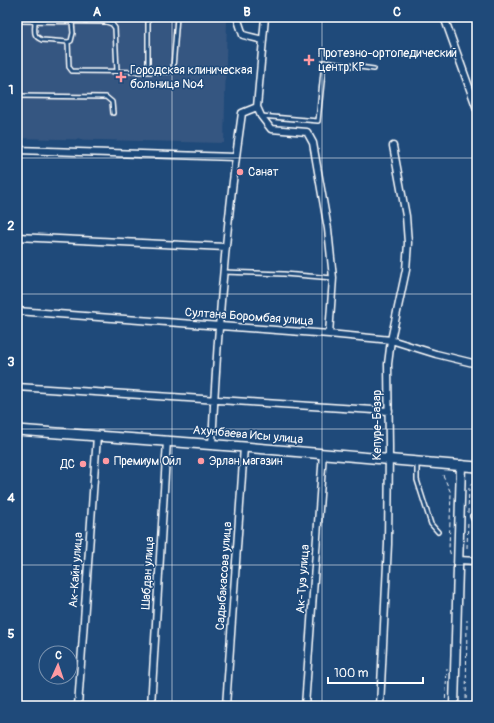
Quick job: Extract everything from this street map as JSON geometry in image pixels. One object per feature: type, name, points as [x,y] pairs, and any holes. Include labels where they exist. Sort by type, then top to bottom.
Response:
[{"type":"main road","name":"Ахунбаева Исы улица","points":[[17,430],[389,458],[477,467]]},
{"type":"street","points":[[237,17],[243,35],[263,40]]},
{"type":"street","points":[[265,17],[257,107],[270,129],[306,132],[313,143],[328,229],[333,278],[329,334]]},
{"type":"street","points":[[444,17],[477,109]]},
{"type":"street","points":[[212,444],[218,325],[235,157],[242,113],[257,107]]},
{"type":"street","name":"Кепуре-Базар","points":[[380,706],[388,544],[388,364],[391,340],[406,270],[408,243],[406,216],[393,146]]},
{"type":"street","points":[[17,150],[235,157]]},
{"type":"street","points":[[17,237],[226,247]]},
{"type":"street","name":"Султана Боромбая улица","points":[[17,311],[218,325],[391,340],[436,354],[477,364]]},
{"type":"street","points":[[17,386],[389,411]]},
{"type":"street","name":"Ак-Кайн улица","points":[[78,706],[97,436]]},
{"type":"street","name":"Шабдан улица","points":[[151,706],[167,441]]},
{"type":"street","name":"Садыбакасова улица","points":[[226,706],[244,447]]},
{"type":"street","name":"Ак-Туз улица","points":[[304,706],[323,453]]},
{"type":"street","points":[[454,706],[454,558],[461,465]]},
{"type":"street","points":[[454,558],[477,561]]},
{"type":"lane","points":[[148,17],[148,72]]},
{"type":"lane","points":[[72,22],[72,38],[71,41],[68,42],[69,67],[72,71],[167,72],[172,71],[178,17]]},
{"type":"lane","points":[[17,21],[110,23],[114,26],[117,71]]},
{"type":"lane","points":[[35,21],[34,34],[38,38],[68,42]]},
{"type":"lane","points":[[261,116],[318,121],[324,62],[374,69]]},
{"type":"lane","points":[[17,96],[106,97],[112,102],[113,113]]},
{"type":"lane","points":[[223,272],[284,274],[333,278]]},
{"type":"lane","points":[[417,461],[417,480],[431,524],[438,532]]},
{"type":"lane","points":[[472,516],[477,528]]},
{"type":"path","points":[[443,474],[451,494],[450,549],[454,558]]},
{"type":"path","points":[[466,706],[467,620]]},
{"type":"path","points":[[445,706],[447,669]]},
{"type":"shaded area","name":"Городская клиническая больница №4","points":[[17,17],[227,17],[224,143],[17,138]]},
{"type":"place","name":"Протезно-ортопедический центр КР","points":[[309,60]]},
{"type":"place","name":"Городская клиническая больница №4","points":[[121,77]]},
{"type":"place","name":"Санат","points":[[240,172]]},
{"type":"place","name":"Премиум Ойл","points":[[106,461]]},
{"type":"place","name":"Эрлан магазин","points":[[201,461]]},
{"type":"place","name":"ДС","points":[[83,464]]}]
